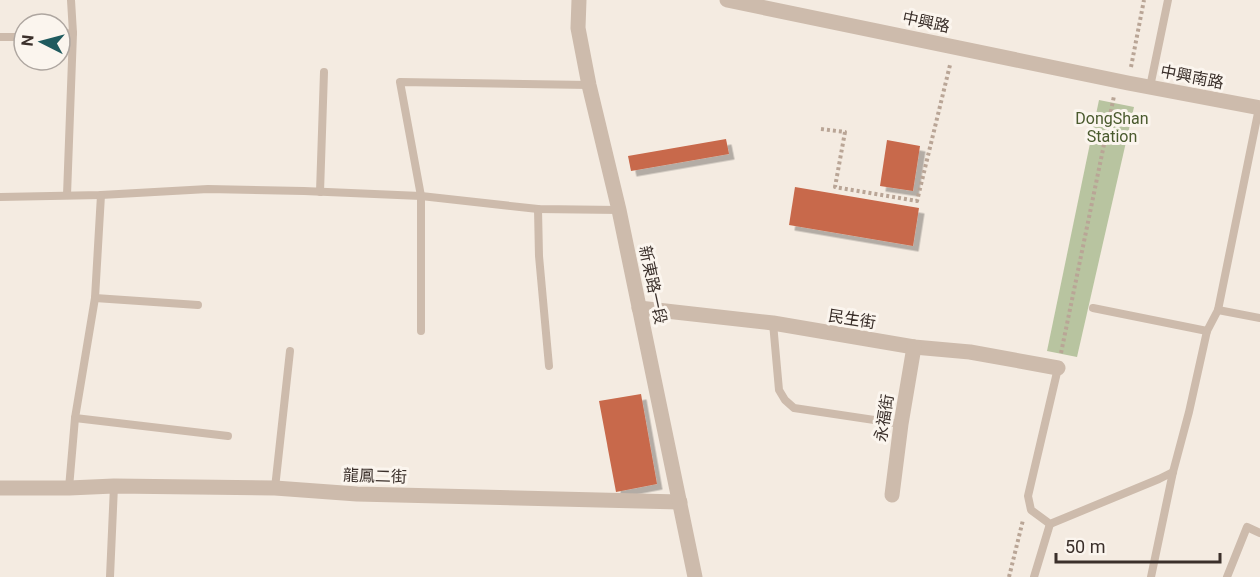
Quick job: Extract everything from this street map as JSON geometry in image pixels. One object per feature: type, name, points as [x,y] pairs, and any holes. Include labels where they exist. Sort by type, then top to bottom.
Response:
[{"type":"street","name":"新東路一段","points":[[579,0],[578,28],[589,85],[620,210],[695,577]]},
{"type":"street","name":"中興路","points":[[727,0],[1123,82]]},
{"type":"street","name":"中興南路","points":[[1123,82],[1260,108]]},
{"type":"street","name":"民生街","points":[[639,308],[773,324],[914,347],[970,352],[1058,368]]},
{"type":"street","name":"永福街","points":[[892,495],[914,347]]},
{"type":"street","name":"龍鳳二街","points":[[0,488],[69,489],[114,486],[275,488],[357,494],[680,502]]},
{"type":"lane","points":[[67,195],[73,33],[71,0]]},
{"type":"lane","points":[[1150,87],[1168,0]]},
{"type":"lane","points":[[320,192],[324,72]]},
{"type":"lane","points":[[421,331],[421,196],[400,82],[589,85]]},
{"type":"lane","points":[[1151,577],[1173,472],[1207,331],[1218,310],[1260,108]]},
{"type":"lane","points":[[0,197],[101,195],[208,189],[421,196],[538,209],[620,210]]},
{"type":"lane","points":[[69,489],[75,418],[94,298],[101,195]]},
{"type":"lane","points":[[538,209],[539,256],[549,366]]},
{"type":"lane","points":[[94,298],[198,305]]},
{"type":"lane","points":[[1093,308],[1207,331]]},
{"type":"lane","points":[[1218,310],[1260,318]]},
{"type":"lane","points":[[773,324],[780,390],[785,400],[794,408],[901,424]]},
{"type":"lane","points":[[275,488],[290,351]]},
{"type":"lane","points":[[1050,524],[1031,510],[1028,496],[1058,368]]},
{"type":"lane","points":[[75,418],[228,436]]},
{"type":"lane","points":[[1050,524],[1173,472]]},
{"type":"lane","points":[[110,577],[114,486]]},
{"type":"lane","points":[[1034,577],[1050,524]]},
{"type":"lane","points":[[1227,577],[1247,527],[1260,533]]},
{"type":"path","points":[[1058,368],[1144,0]]},
{"type":"path","points":[[821,129],[845,132],[835,187],[917,201],[955,47]]},
{"type":"path","points":[[1009,577],[1028,496]]},
{"type":"green space","name":"DongShan Station","points":[[1099,100],[1134,107],[1077,357],[1047,351]]},
{"type":"building","points":[[726,139],[729,154],[631,171],[628,156]]},
{"type":"building","points":[[887,140],[920,146],[913,191],[880,186]]},
{"type":"building","points":[[795,187],[919,208],[913,246],[789,225]]},
{"type":"building","points":[[641,394],[657,484],[616,492],[599,401]]}]
